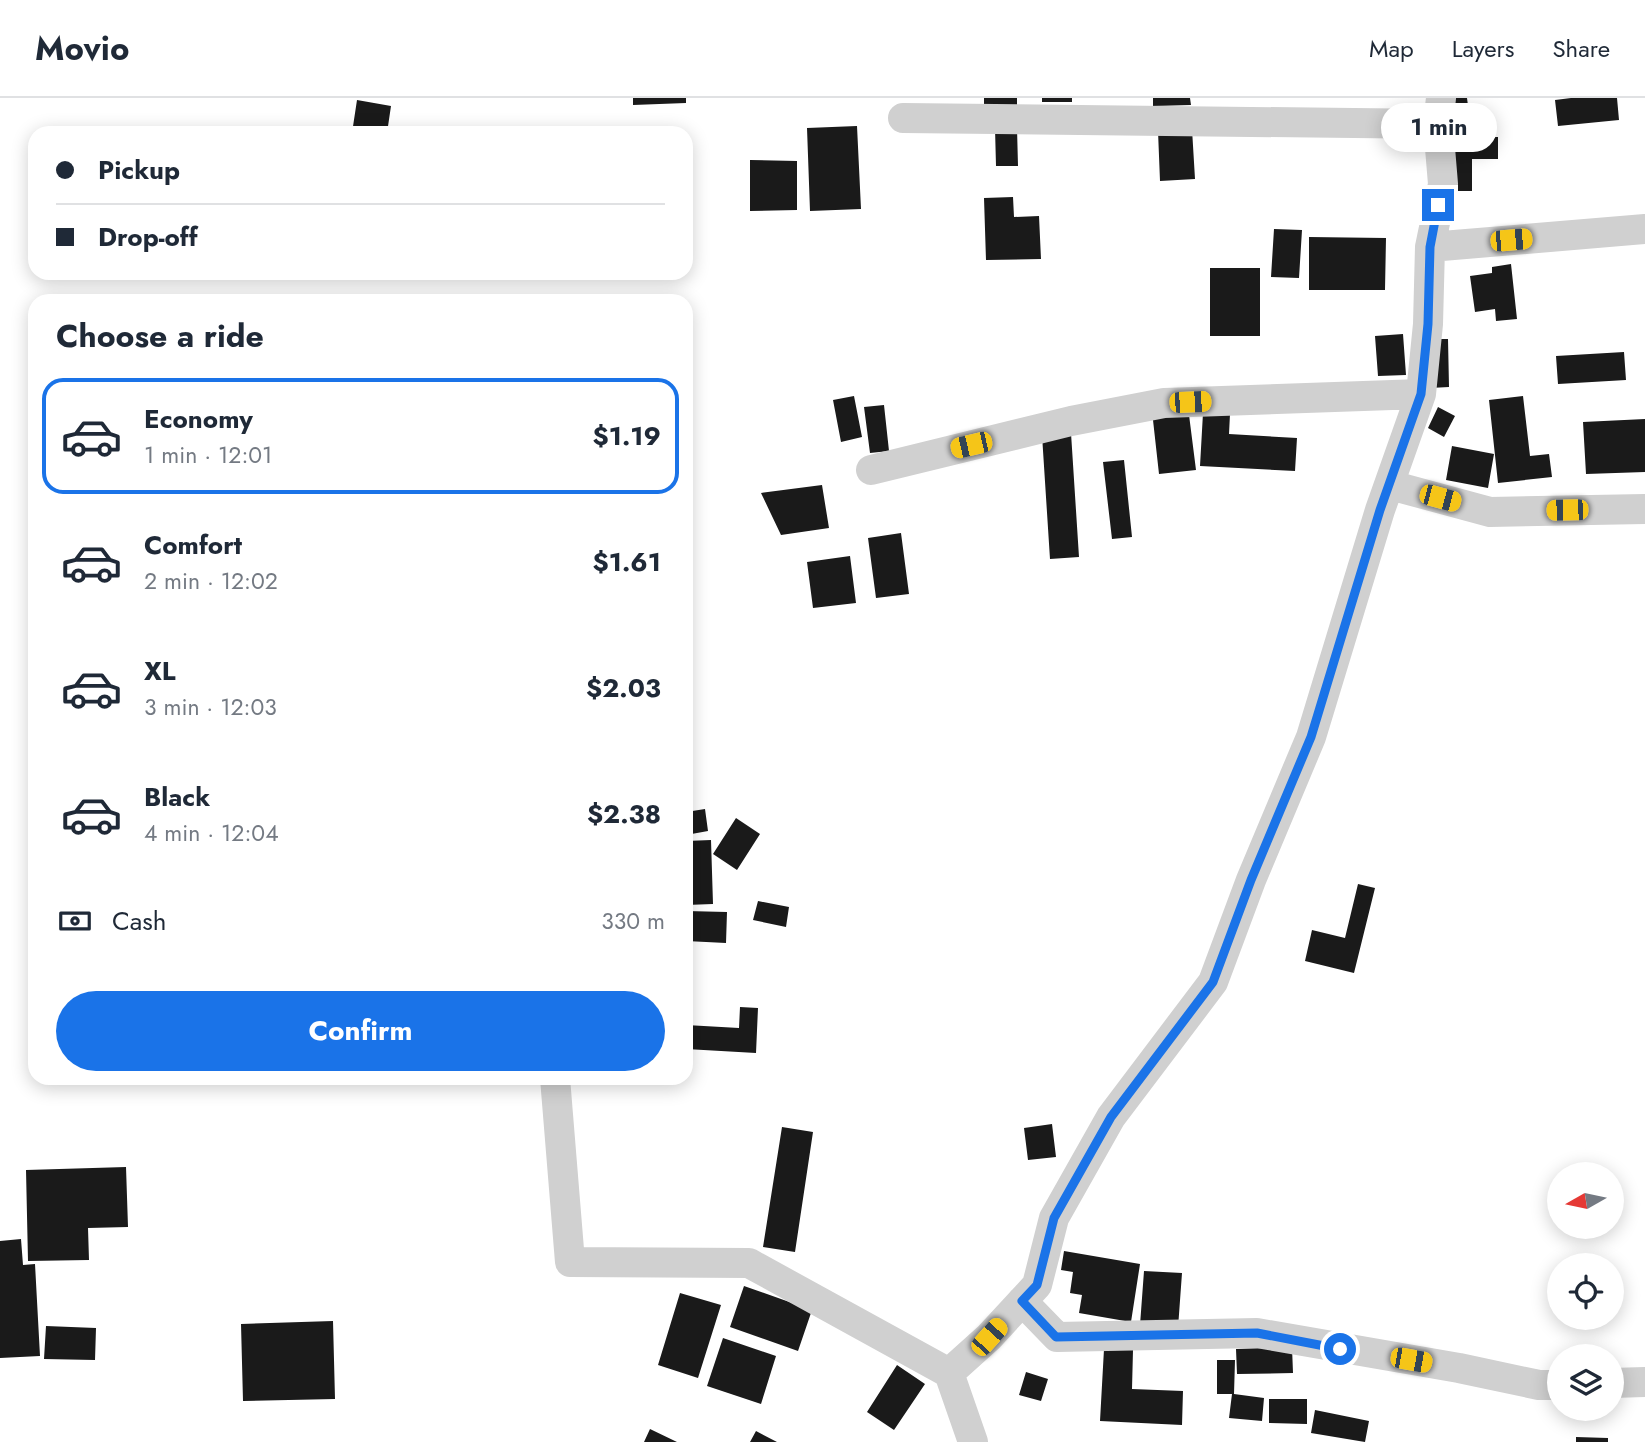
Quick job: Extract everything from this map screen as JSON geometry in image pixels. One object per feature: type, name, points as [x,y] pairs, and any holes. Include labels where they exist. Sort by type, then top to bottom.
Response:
[{"type":"street","points":[[903,118],[1439,111],[1443,184],[1430,247],[1428,324],[1421,394],[1311,737],[1251,880],[1213,982],[1111,1117],[1054,1218],[1037,1285],[989,1337],[949,1373]]},
{"type":"street","points":[[1430,247],[1645,229]]},
{"type":"street","points":[[871,470],[1071,421],[1164,403],[1421,394]]},
{"type":"street","points":[[1390,485],[1490,512],[1645,509]]},
{"type":"street","points":[[556,1085],[570,1262],[749,1263],[949,1373],[973,1442]]},
{"type":"street","points":[[1022,1301],[1056,1337],[1257,1333],[1547,1385]]},
{"type":"street","points":[[1624,1383],[1645,1382]]},
{"type":"building","points":[[633,98],[686,98],[686,103],[633,105]]},
{"type":"building","points":[[984,98],[1017,98],[1017,105],[984,106]]},
{"type":"building","points":[[1042,98],[1072,98],[1072,102],[1042,102]]},
{"type":"building","points":[[1153,98],[1190,98],[1191,105],[1153,106]]},
{"type":"building","points":[[1447,98],[1467,98],[1470,121],[1451,124]]},
{"type":"building","points":[[1617,98],[1619,120],[1558,126],[1555,100]]},
{"type":"building","points":[[357,100],[391,106],[388,126],[353,126]]},
{"type":"building","points":[[857,126],[861,209],[810,211],[807,128]]},
{"type":"building","points":[[995,128],[1017,128],[1018,166],[996,166]]},
{"type":"building","points":[[1192,129],[1195,179],[1160,181],[1158,131]]},
{"type":"building","points":[[1447,137],[1498,137],[1498,159],[1472,159],[1472,191],[1447,191]]},
{"type":"building","points":[[750,160],[797,161],[797,210],[750,211]]},
{"type":"building","points":[[1013,197],[1014,217],[1039,216],[1041,259],[986,260],[984,198]]},
{"type":"building","points":[[1274,229],[1302,230],[1299,278],[1271,277]]},
{"type":"building","points":[[1309,237],[1386,238],[1385,290],[1309,290]]},
{"type":"building","points":[[1511,264],[1517,319],[1496,321],[1495,309],[1475,312],[1470,276],[1492,273],[1492,267]]},
{"type":"building","points":[[1210,268],[1260,268],[1260,336],[1210,336]]},
{"type":"building","points":[[1403,334],[1406,375],[1378,376],[1375,336]]},
{"type":"building","points":[[1429,339],[1448,339],[1449,387],[1430,388]]},
{"type":"building","points":[[1624,352],[1626,380],[1558,384],[1556,356]]},
{"type":"building","points":[[854,396],[862,437],[841,442],[833,400]]},
{"type":"building","points":[[1523,396],[1530,456],[1549,454],[1552,477],[1498,483],[1489,400]]},
{"type":"building","points":[[884,405],[889,451],[870,453],[864,407]]},
{"type":"building","points":[[1188,407],[1196,470],[1159,474],[1152,411]]},
{"type":"building","points":[[1438,407],[1455,416],[1444,437],[1428,428]]},
{"type":"building","points":[[1203,413],[1230,414],[1229,434],[1297,438],[1295,471],[1200,466]]},
{"type":"building","points":[[1645,419],[1645,472],[1586,474],[1583,422]]},
{"type":"building","points":[[1071,433],[1079,557],[1050,559],[1042,435]]},
{"type":"building","points":[[1452,446],[1494,454],[1488,488],[1446,480]]},
{"type":"building","points":[[1124,460],[1132,537],[1112,539],[1103,462]]},
{"type":"building","points":[[822,485],[829,528],[781,535],[761,493]]},
{"type":"building","points":[[901,533],[909,594],[876,598],[868,538]]},
{"type":"building","points":[[850,556],[856,603],[813,608],[807,562]]},
{"type":"building","points":[[705,809],[708,831],[693,834],[693,811]]},
{"type":"building","points":[[736,818],[760,834],[737,870],[713,854]]},
{"type":"building","points":[[711,840],[713,904],[693,905],[693,841]]},
{"type":"building","points":[[1358,884],[1375,888],[1354,973],[1305,961],[1312,930],[1345,938]]},
{"type":"building","points":[[758,901],[789,907],[786,927],[753,920]]},
{"type":"building","points":[[693,911],[727,912],[726,943],[693,941]]},
{"type":"building","points":[[740,1007],[758,1008],[756,1053],[693,1049],[693,1025],[739,1028]]},
{"type":"building","points":[[1052,1124],[1056,1157],[1028,1160],[1024,1128]]},
{"type":"building","points":[[782,1127],[813,1132],[795,1252],[763,1247]]},
{"type":"building","points":[[126,1167],[128,1227],[88,1228],[89,1260],[28,1261],[26,1170]]},
{"type":"building","points":[[21,1239],[23,1265],[35,1264],[40,1356],[0,1358],[0,1241]]},
{"type":"building","points":[[1064,1251],[1140,1264],[1131,1322],[1079,1313],[1082,1295],[1070,1293],[1073,1272],[1061,1270]]},
{"type":"building","points":[[1144,1271],[1182,1273],[1178,1328],[1140,1325]]},
{"type":"building","points":[[744,1286],[812,1310],[798,1351],[730,1327]]},
{"type":"building","points":[[680,1293],[721,1305],[698,1378],[658,1365]]},
{"type":"building","points":[[333,1321],[335,1399],[243,1401],[241,1324]]},
{"type":"building","points":[[46,1326],[96,1328],[95,1360],[44,1359]]},
{"type":"building","points":[[723,1338],[776,1356],[761,1404],[707,1386]]},
{"type":"building","points":[[1292,1347],[1293,1373],[1237,1374],[1236,1349]]},
{"type":"building","points":[[1104,1349],[1133,1350],[1132,1389],[1183,1391],[1182,1425],[1100,1421]]},
{"type":"building","points":[[1217,1360],[1235,1360],[1234,1394],[1264,1398],[1262,1421],[1229,1418],[1232,1394],[1217,1394]]},
{"type":"building","points":[[897,1365],[925,1384],[894,1430],[867,1412]]},
{"type":"building","points":[[1026,1372],[1048,1379],[1041,1401],[1019,1395]]},
{"type":"building","points":[[1269,1399],[1307,1399],[1307,1424],[1269,1423]]},
{"type":"building","points":[[1315,1410],[1369,1421],[1365,1442],[1311,1433]]},
{"type":"building","points":[[650,1429],[677,1442],[644,1442]]},
{"type":"building","points":[[756,1431],[777,1442],[750,1442]]},
{"type":"building","points":[[1576,1437],[1608,1438],[1608,1442],[1576,1442]]},
{"type":"route","points":[[1340,1349],[1257,1333],[1056,1337],[1022,1301],[1037,1285],[1054,1218],[1111,1117],[1213,982],[1251,880],[1311,737],[1380,510],[1421,394],[1428,324],[1430,247],[1438,205]]}]
